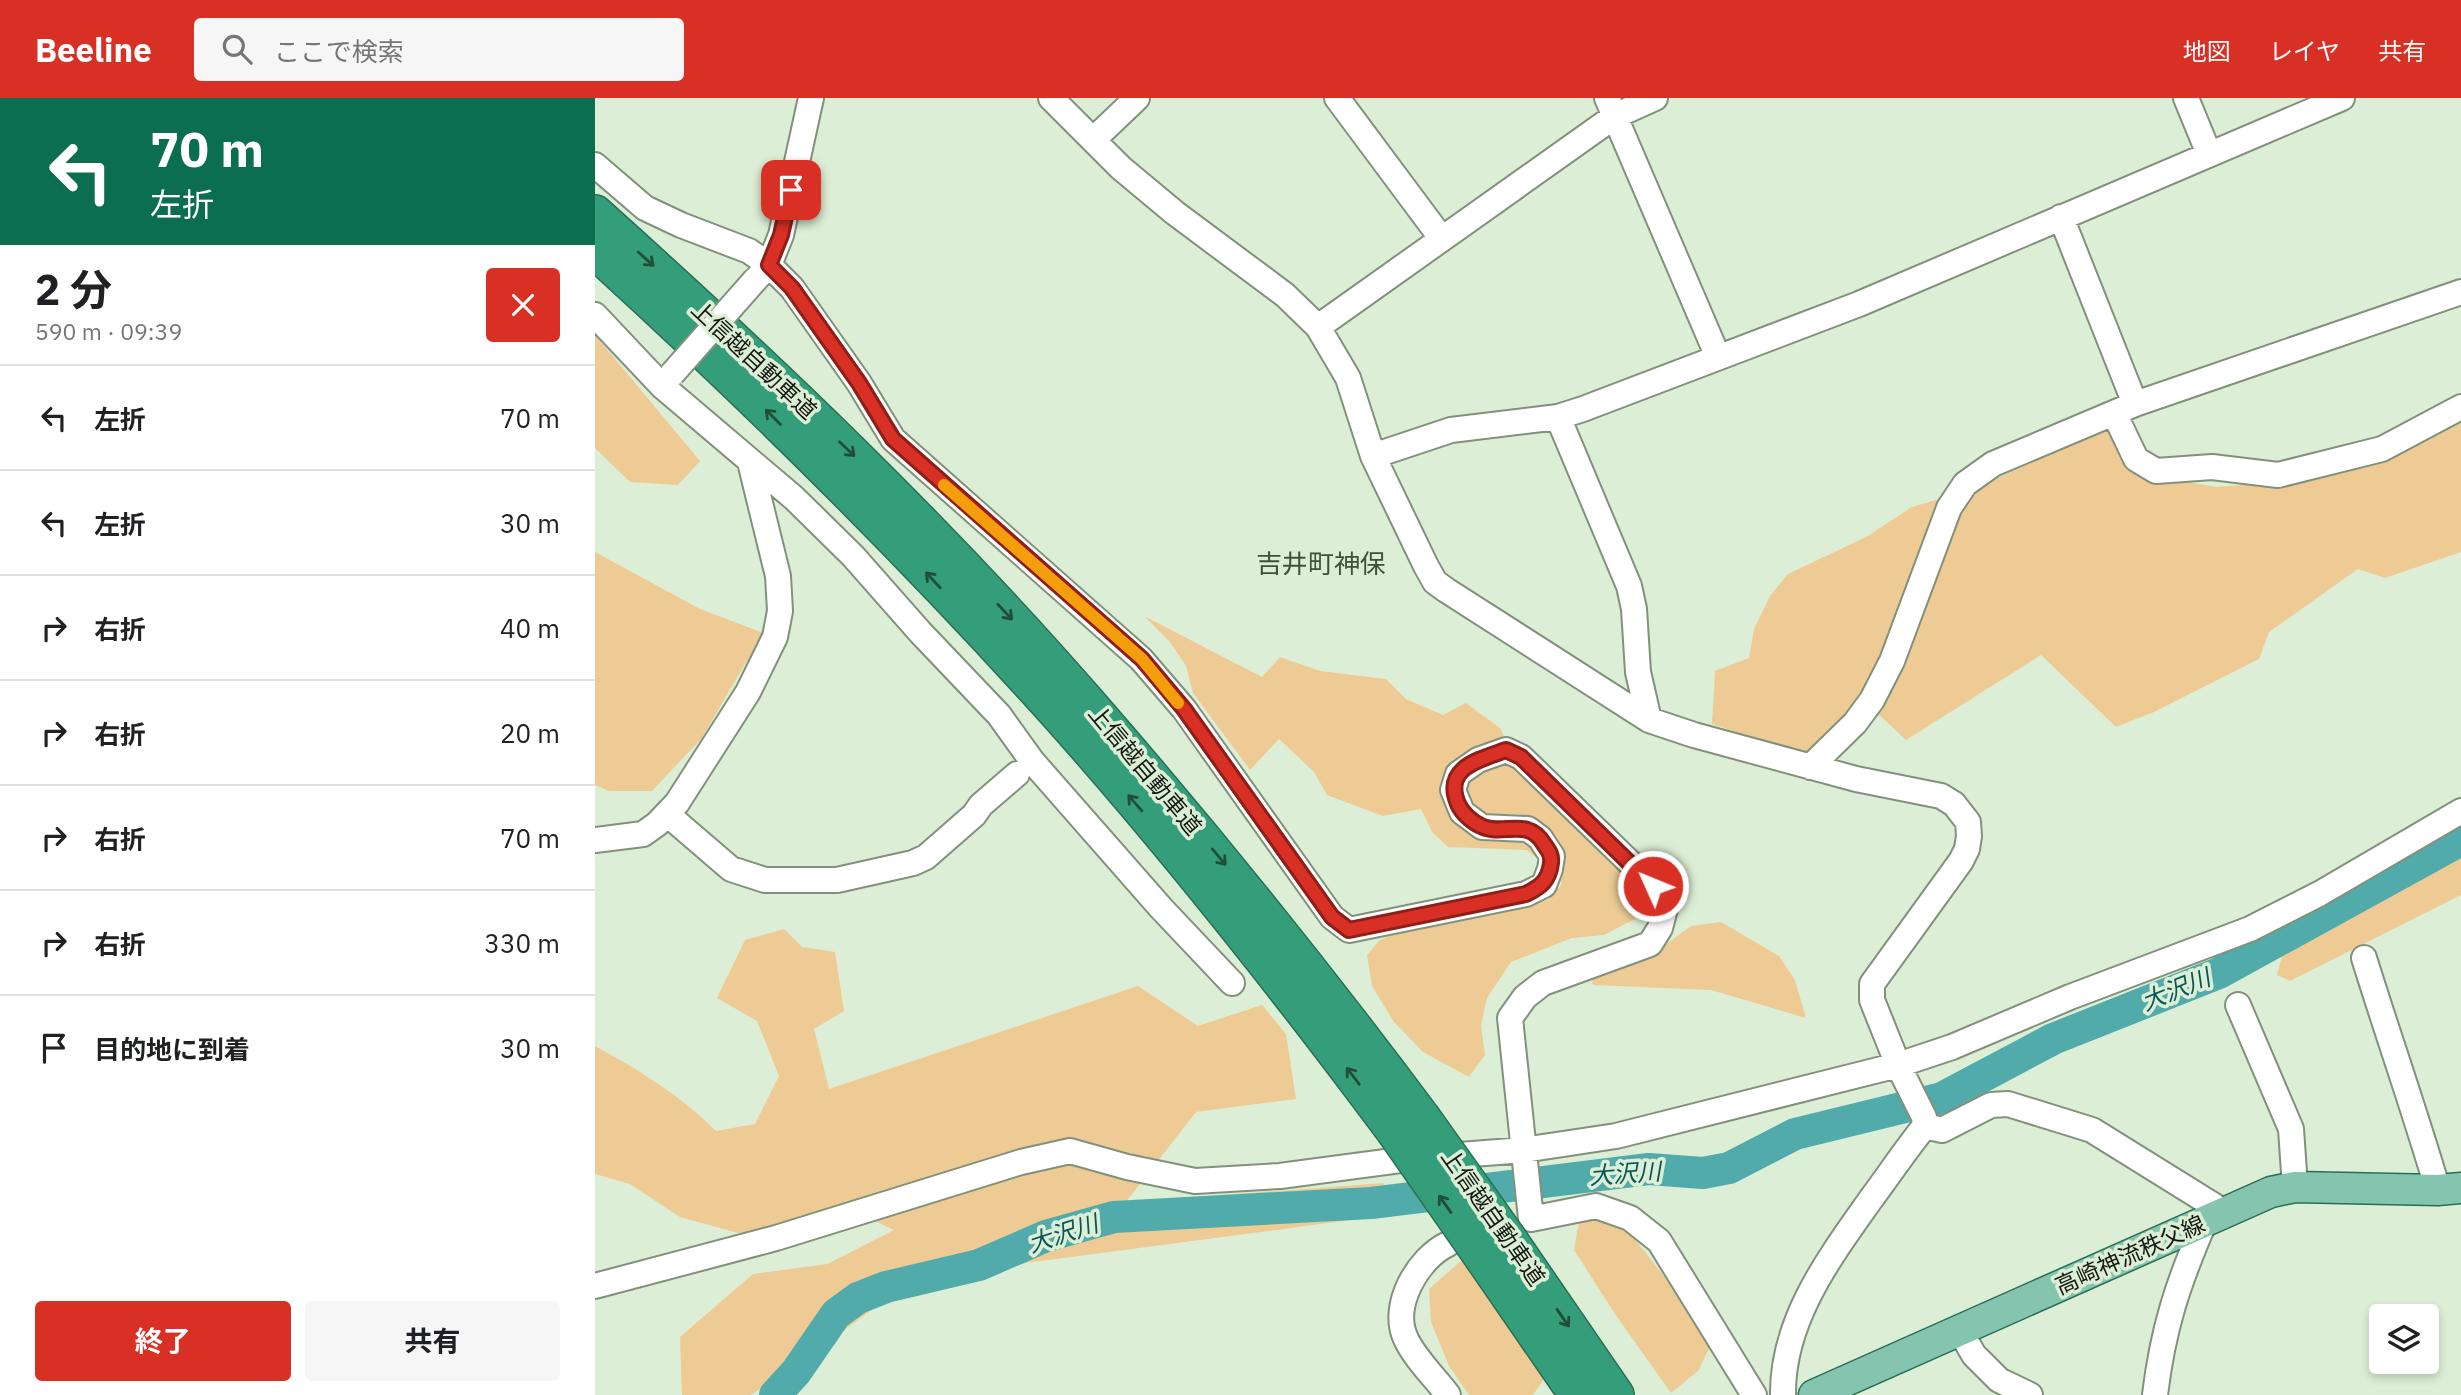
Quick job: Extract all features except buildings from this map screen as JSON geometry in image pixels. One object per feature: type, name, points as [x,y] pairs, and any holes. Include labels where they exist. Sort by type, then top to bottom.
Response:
[{"type":"highway","name":"上信越自動車道","points":[[595,213],[862,463],[940,542],[1079,692],[1237,878],[1498,1251],[1616,1395]]},
{"type":"highway","name":"上信越自動車道","points":[[595,251],[761,405],[841,484],[1064,722],[1141,810],[1279,980],[1408,1124]]},
{"type":"highway","name":"上信越自動車道","points":[[1498,1251],[1577,1395]]},
{"type":"main road","name":"高崎神流秩父線","points":[[1815,1395],[2271,1192],[2295,1187],[2450,1189]]},
{"type":"street","points":[[667,380],[762,272],[781,235],[811,98]]},
{"type":"street","points":[[1051,98],[1121,168],[1166,206],[1285,295],[1318,327],[1348,378],[1373,456],[1435,582],[1649,720],[1856,779],[1941,796],[1954,804],[1968,822],[1969,836],[1961,862],[1873,984],[1872,1000],[1898,1065],[1924,1117],[1925,1126],[1827,1260],[1799,1318],[1783,1372],[1783,1395]]},
{"type":"street","points":[[1093,140],[1137,98]]},
{"type":"street","points":[[1337,98],[1442,239]]},
{"type":"street","points":[[1318,327],[1442,239],[1611,107],[1655,98]]},
{"type":"street","points":[[2186,98],[2209,154]]},
{"type":"street","points":[[1373,456],[1451,430],[1557,417],[1859,304],[2342,98]]},
{"type":"street","points":[[1611,107],[1718,357]]},
{"type":"street","points":[[595,165],[645,208],[749,251],[762,272],[799,299],[859,383],[893,439],[1142,659],[1192,720],[1332,917],[1349,930],[1526,894],[1544,885],[1551,869],[1552,856],[1540,838],[1528,829],[1482,827],[1462,812],[1453,790],[1458,774],[1478,760],[1506,750],[1521,757],[1653,886],[1665,909],[1660,928],[1650,944],[1543,983],[1525,997],[1510,1018],[1531,1219],[1596,1206],[1630,1218],[1659,1241],[1754,1395]]},
{"type":"street","points":[[2061,217],[2124,409],[2136,459],[2156,471],[2212,467],[2278,475],[2382,449],[2461,407]]},
{"type":"street","points":[[1810,767],[1855,723],[1872,700],[1892,662],[1949,508],[1965,484],[1993,464],[2124,409],[2461,292]]},
{"type":"street","points":[[595,315],[667,380],[750,462],[794,498],[853,556],[999,715],[1032,761],[1161,908],[1232,983]]},
{"type":"street","points":[[1557,417],[1629,586],[1634,609],[1638,671],[1649,720]]},
{"type":"street","points":[[595,840],[643,834],[677,803],[748,692],[775,637],[780,611],[778,576],[750,462]]},
{"type":"street","points":[[667,814],[731,869],[765,880],[837,880],[913,863],[926,857],[1017,774]]},
{"type":"street","points":[[595,1286],[776,1238],[1021,1162],[1070,1151],[1127,1167],[1195,1181],[1280,1176],[1408,1159],[1524,1150],[1616,1136],[1898,1065],[1952,1047],[2070,997],[2250,929],[2319,894],[2461,811]]},
{"type":"street","points":[[2364,958],[2395,1059],[2414,1110],[2450,1189]]},
{"type":"street","points":[[2238,1005],[2291,1129],[2295,1187]]},
{"type":"street","points":[[1925,1126],[1942,1130],[1991,1105],[2008,1104],[2092,1130],[2215,1217],[2171,1306],[2160,1353],[2155,1395]]},
{"type":"street","points":[[1448,1244],[1433,1253],[1413,1279],[1402,1310],[1402,1326],[1406,1340],[1448,1395]]},
{"type":"street","points":[[1960,1331],[1974,1355],[1999,1380],[2030,1395]]},
{"type":"shaded area","points":[[595,335],[700,461],[678,485],[630,482],[595,448]]},
{"type":"shaded area","points":[[2461,418],[2461,552],[2385,578],[2358,569],[2269,632],[2259,659],[2154,712],[2116,727],[2041,655],[1906,740],[1876,712],[1810,756],[1712,724],[1715,671],[1749,658],[1754,629],[1770,596],[1788,574],[1866,537],[1912,507],[1977,488],[2108,427],[2136,473],[2216,487],[2318,479],[2404,450]]},
{"type":"shaded area","points":[[595,552],[700,609],[766,634],[701,739],[652,791],[609,791],[595,785]]},
{"type":"shaded area","points":[[1144,616],[1262,677],[1280,657],[1320,671],[1386,679],[1406,699],[1443,715],[1466,703],[1500,728],[1518,764],[1646,886],[1647,903],[1635,919],[1604,935],[1572,938],[1511,962],[1487,998],[1481,1025],[1485,1055],[1469,1077],[1423,1052],[1394,1022],[1372,986],[1367,955],[1379,941],[1394,933],[1442,919],[1548,900],[1562,884],[1558,876],[1527,850],[1448,847],[1432,832],[1421,809],[1383,816],[1327,795],[1314,772],[1279,739],[1250,770],[1193,693],[1186,666],[1170,642]]},
{"type":"shaded area","points":[[2461,849],[2461,895],[2290,981],[2277,975],[2282,956]]},
{"type":"shaded area","points":[[1721,922],[1779,956],[1795,980],[1806,1018],[1711,990],[1593,985],[1591,973],[1661,948],[1691,926]]},
{"type":"shaded area","points":[[784,929],[802,947],[835,952],[844,1011],[814,1029],[829,1089],[1138,986],[1198,1026],[1262,1005],[1286,1034],[1296,1099],[1196,1112],[1126,1202],[1384,1183],[1389,1215],[1018,1264],[891,1296],[751,1395],[682,1395],[680,1337],[753,1274],[827,1264],[894,1230],[875,1221],[738,1233],[680,1217],[630,1184],[595,1174],[595,1046],[659,1084],[716,1131],[755,1124],[779,1076],[757,1021],[717,998],[745,940]]},
{"type":"shaded area","points":[[1581,1210],[1631,1234],[1677,1293],[1711,1345],[1698,1371],[1671,1393],[1574,1250]]},
{"type":"shaded area","points":[[1462,1260],[1481,1275],[1546,1376],[1533,1395],[1469,1395],[1449,1366],[1431,1322],[1429,1289]]},
{"type":"waterway","name":"大沢川","points":[[775,1395],[796,1372],[836,1314],[858,1298],[886,1287],[979,1265],[1046,1236],[1114,1217],[1371,1203],[1649,1169],[1703,1173],[1729,1168],[1795,1134],[1942,1098],[2053,1039],[2219,973],[2461,840]]},
{"type":"slow traffic","points":[[944,485],[1142,659],[1178,703]]},
{"type":"district","name":"吉井町神保","points":[[1321,564]]},
{"type":"route","points":[[791,190],[781,235],[769,265],[792,288],[859,383],[893,439],[1142,659],[1184,709],[1332,917],[1349,930],[1526,894],[1544,885],[1551,869],[1552,856],[1540,838],[1528,829],[1482,827],[1462,812],[1453,790],[1458,774],[1478,760],[1506,750],[1521,757],[1653,886]]}]
